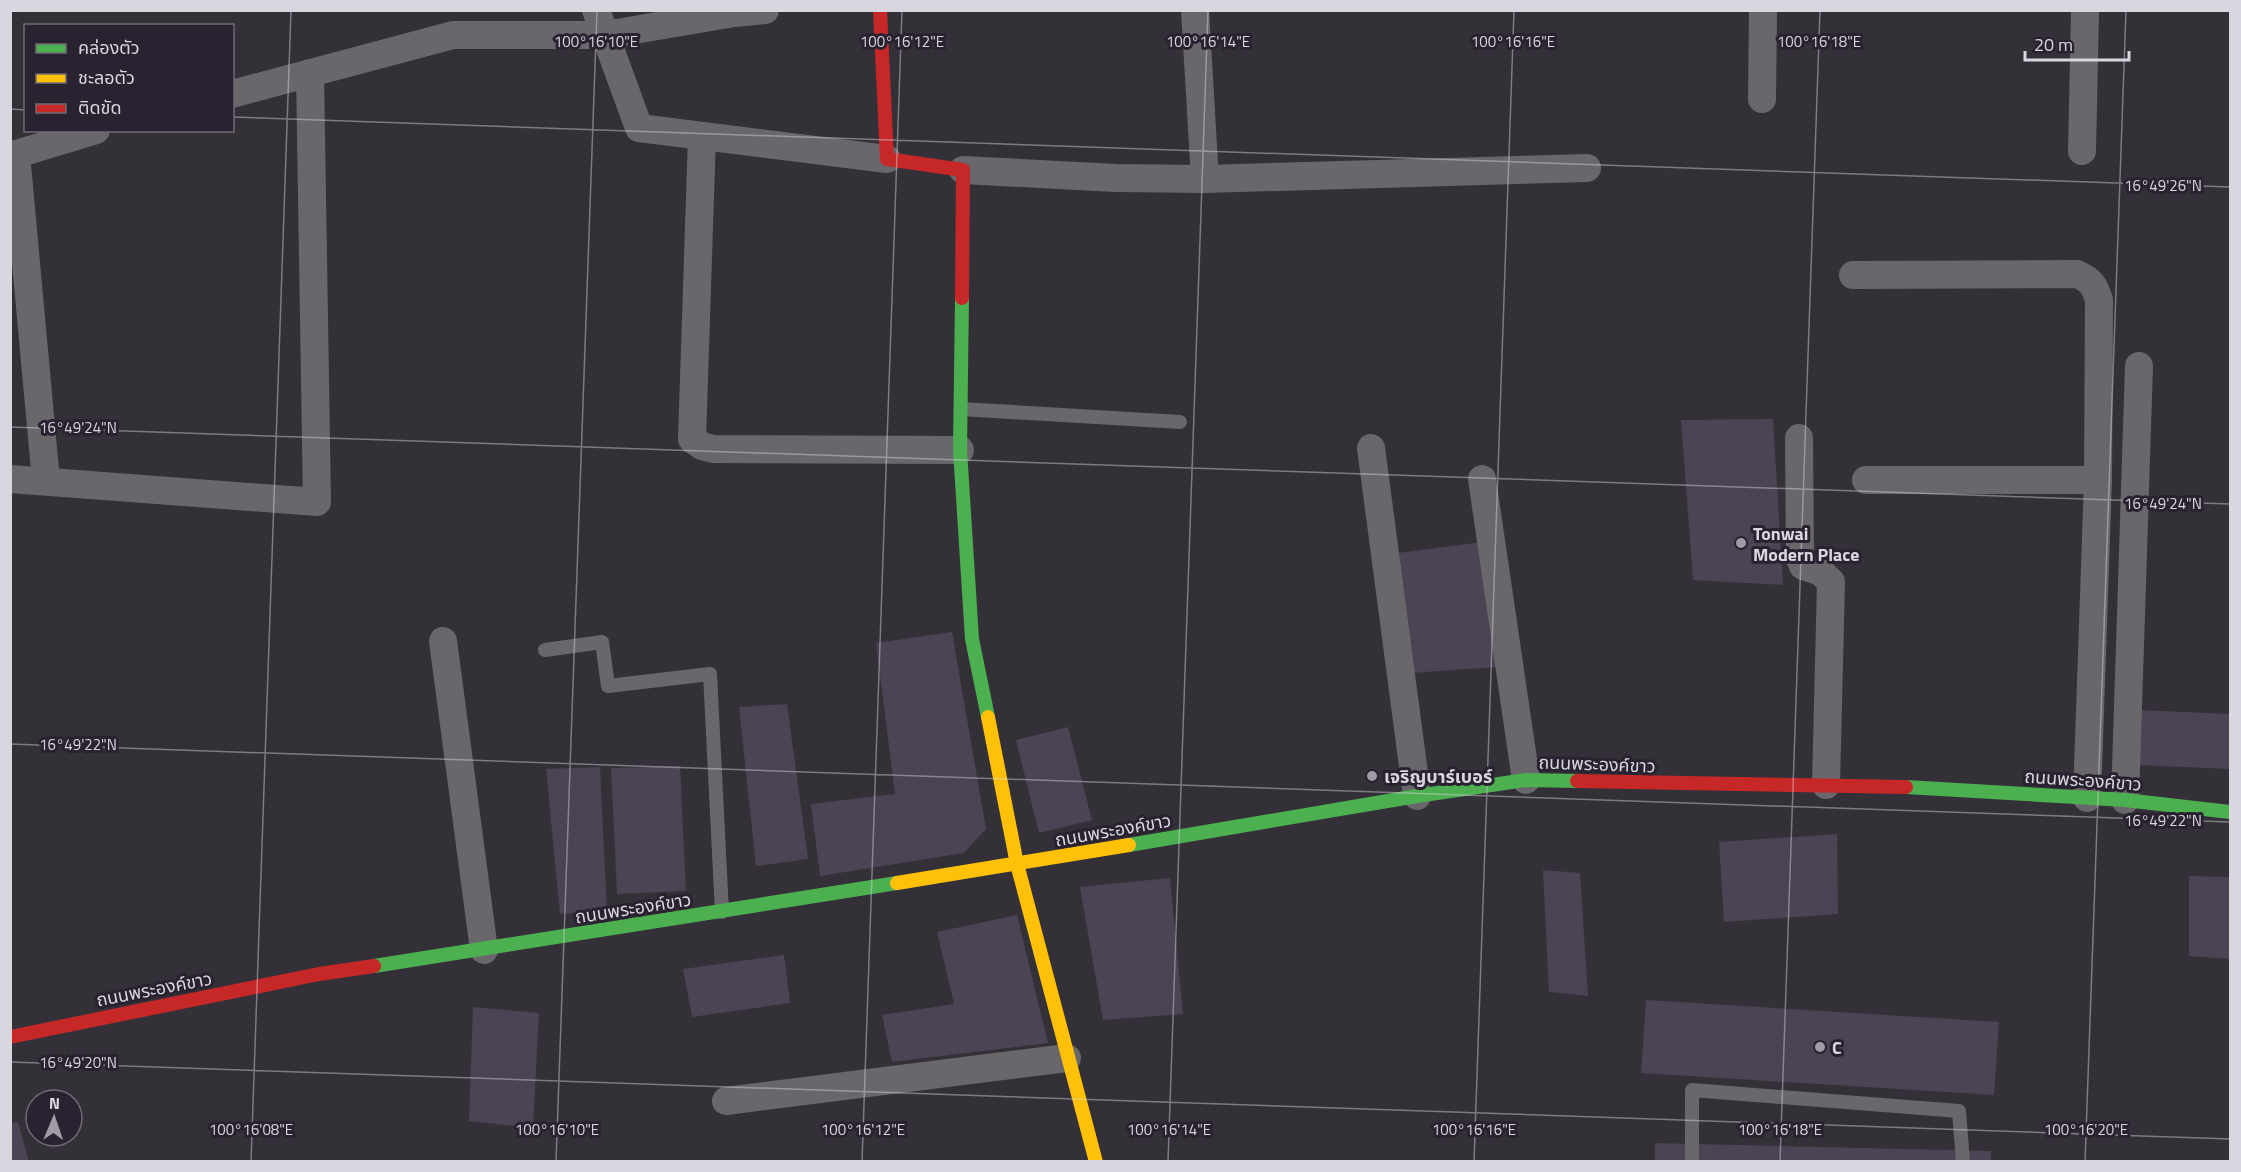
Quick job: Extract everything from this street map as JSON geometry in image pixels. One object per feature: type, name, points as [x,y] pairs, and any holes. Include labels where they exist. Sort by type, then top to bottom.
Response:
[{"type":"street","points":[[234,93],[453,35],[765,10]]},
{"type":"street","points":[[880,10],[887,159]]},
{"type":"street","points":[[1195,10],[1205,180]]},
{"type":"street","points":[[1762,99],[1763,10]]},
{"type":"street","points":[[2082,151],[2085,10]]},
{"type":"street","points":[[600,23],[639,128],[963,170],[1116,178],[1205,180],[1587,168]]},
{"type":"street","points":[[10,479],[317,502],[310,73]]},
{"type":"street","points":[[46,481],[13,155],[89,132]]},
{"type":"street","points":[[702,136],[692,439],[712,449],[960,450]]},
{"type":"street","points":[[963,170],[960,450],[972,639],[1017,864],[1096,1161]]},
{"type":"street","points":[[1852,275],[2077,274],[2088,279],[2095,287],[2099,300],[2098,480],[2087,798]]},
{"type":"street","points":[[2125,800],[2139,366]]},
{"type":"street","points":[[1799,438],[1800,559],[1803,566],[1821,573],[1831,582],[1826,785]]},
{"type":"street","points":[[1371,448],[1417,796]]},
{"type":"street","points":[[1482,479],[1526,780]]},
{"type":"street","points":[[1866,480],[2098,480]]},
{"type":"street","points":[[443,641],[484,950]]},
{"type":"street","name":"ถนนพระองค์ขาว","points":[[10,1037],[319,974],[722,912],[1417,796],[1526,780],[1956,789],[2125,800],[2230,812]]},
{"type":"street","points":[[726,1101],[1067,1058]]},
{"type":"lane","points":[[961,409],[1180,422]]},
{"type":"lane","points":[[545,650],[602,642],[608,686],[710,674],[722,912]]},
{"type":"lane","points":[[1692,1161],[1692,1090],[1959,1110],[1963,1161]]},
{"type":"building","points":[[1773,419],[1783,585],[1693,580],[1681,420]]},
{"type":"building","points":[[1482,542],[1496,667],[1411,673],[1398,553]]},
{"type":"building","points":[[952,632],[986,829],[964,853],[820,876],[811,804],[895,794],[876,643]]},
{"type":"building","points":[[787,704],[808,859],[756,866],[739,707]]},
{"type":"building","points":[[2138,710],[2230,714],[2230,769],[2137,765]]},
{"type":"building","points":[[1068,727],[1092,820],[1039,833],[1016,740]]},
{"type":"building","points":[[680,766],[686,891],[617,894],[611,768]]},
{"type":"building","points":[[600,767],[607,910],[560,914],[546,769]]},
{"type":"building","points":[[1837,834],[1838,914],[1724,922],[1719,842]]},
{"type":"building","points":[[1543,870],[1580,873],[1588,996],[1549,992]]},
{"type":"building","points":[[2189,876],[2230,877],[2230,959],[2189,956]]},
{"type":"building","points":[[1170,878],[1183,1014],[1103,1020],[1080,887]]},
{"type":"building","points":[[1017,915],[1048,1043],[892,1062],[882,1015],[954,1004],[937,932]]},
{"type":"building","points":[[784,955],[790,1003],[692,1017],[683,969]]},
{"type":"building","name":"C","points":[[1646,1000],[1999,1022],[1994,1095],[1641,1073]]},
{"type":"building","points":[[473,1007],[539,1013],[533,1128],[469,1121]]},
{"type":"building","points":[[18,1122],[29,1162],[10,1162],[10,1123]]},
{"type":"building","points":[[1655,1143],[1991,1151],[1991,1162],[1655,1162]]},
{"type":"traffic: fast","points":[[962,298],[960,450],[972,639],[988,717]]},
{"type":"traffic: fast","points":[[1129,845],[1417,796],[1526,780],[1577,781]]},
{"type":"traffic: fast","points":[[1906,787],[2125,800],[2230,812]]},
{"type":"traffic: fast","points":[[374,966],[897,883]]},
{"type":"traffic: slow","points":[[988,717],[1017,864],[1096,1162]]},
{"type":"traffic: slow","points":[[897,883],[1129,845]]},
{"type":"traffic: jam","points":[[880,10],[887,159],[963,170],[962,298]]},
{"type":"traffic: jam","points":[[1577,781],[1906,787]]},
{"type":"traffic: jam","points":[[10,1037],[319,974],[374,966]]},
{"type":"place","name":"Tonwai Modern Place","points":[[1741,543]]},
{"type":"place","name":"เจริญบาร์เบอร์","points":[[1372,776]]},
{"type":"place","name":"C","points":[[1820,1047]]}]
